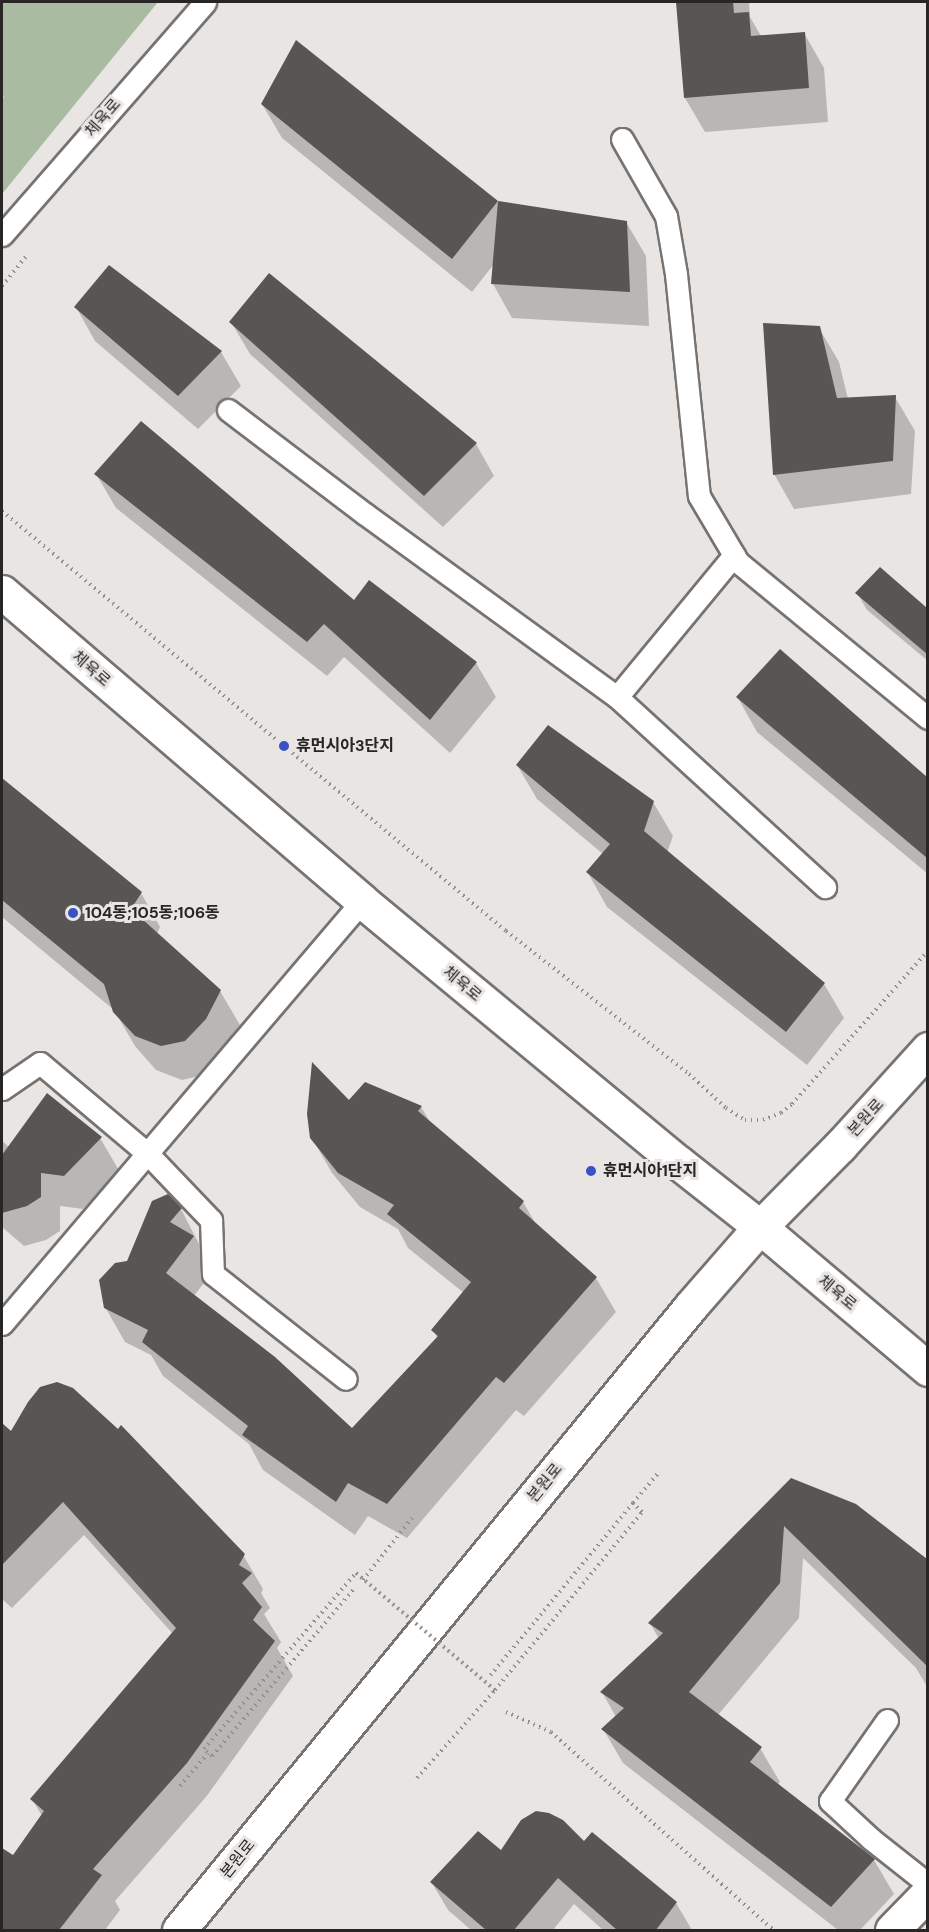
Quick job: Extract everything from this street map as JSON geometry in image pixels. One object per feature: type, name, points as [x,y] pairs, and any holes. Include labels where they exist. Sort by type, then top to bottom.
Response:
[{"type":"street","name":"체육로","points":[[2,592],[362,901],[679,1163],[760,1227],[927,1369]]},
{"type":"street","name":"본원로","points":[[179,1930],[691,1306],[760,1227],[840,1146],[927,1049]]},
{"type":"street","points":[[892,1930],[927,1893]]},
{"type":"lane","name":"체육로","points":[[2,235],[205,2]]},
{"type":"lane","points":[[622,139],[666,216],[676,274],[699,496],[738,562],[927,718]]},
{"type":"lane","points":[[228,410],[364,514],[617,697],[825,887]]},
{"type":"lane","points":[[617,697],[734,555]]},
{"type":"lane","points":[[2,1324],[362,901]]},
{"type":"lane","points":[[2,1089],[40,1063],[147,1153],[211,1220],[213,1274],[345,1379]]},
{"type":"lane","points":[[887,1720],[830,1801],[871,1839],[927,1884]]},
{"type":"path","points":[[2,511],[497,924],[688,1074],[726,1108],[745,1119],[763,1120],[781,1113],[792,1104],[927,951]]},
{"type":"path","points":[[490,1676],[659,1472]]},
{"type":"path","points":[[417,1778],[495,1690],[642,1512],[633,1503]]},
{"type":"path","points":[[363,1580],[412,1518]]},
{"type":"path","points":[[353,1590],[212,1756],[208,1753],[204,1749],[356,1574],[495,1690]]},
{"type":"path","points":[[506,1712],[551,1732],[772,1930]]},
{"type":"path","points":[[180,1786],[208,1753]]},
{"type":"green space","points":[[2,2],[158,2],[2,194],[2,100],[4,97],[2,94]]},
{"type":"building","points":[[676,2],[733,2],[734,13],[749,12],[751,36],[805,32],[809,88],[684,98]]},
{"type":"building","points":[[296,40],[498,201],[452,259],[261,104]]},
{"type":"building","points":[[498,201],[627,221],[630,292],[491,284]]},
{"type":"building","points":[[109,265],[222,351],[178,396],[74,307]]},
{"type":"building","points":[[269,273],[477,443],[424,496],[229,322]]},
{"type":"building","points":[[763,323],[820,326],[837,398],[896,395],[893,461],[773,475]]},
{"type":"building","points":[[141,421],[354,600],[369,580],[477,662],[430,720],[324,624],[307,642],[94,474]]},
{"type":"building","points":[[880,567],[927,608],[927,654],[855,593]]},
{"type":"building","points":[[780,649],[927,777],[927,858],[736,697]]},
{"type":"building","points":[[548,725],[654,801],[644,831],[825,983],[786,1032],[586,872],[610,844],[516,765]]},
{"type":"building","name":"104동;105동;106동","points":[[2,778],[142,892],[131,909],[221,990],[206,1019],[185,1041],[161,1046],[135,1036],[113,1012],[104,984],[2,900]]},
{"type":"building","points":[[312,1062],[349,1100],[365,1082],[422,1106],[418,1111],[524,1201],[519,1208],[597,1277],[504,1383],[496,1377],[387,1504],[348,1483],[336,1502],[242,1435],[248,1426],[142,1342],[148,1330],[104,1308],[99,1280],[115,1263],[127,1261],[152,1201],[168,1194],[182,1208],[170,1222],[194,1236],[166,1273],[275,1357],[352,1428],[438,1336],[431,1330],[471,1282],[387,1214],[394,1205],[338,1173],[310,1138],[307,1114]]},
{"type":"building","points":[[47,1093],[102,1137],[64,1176],[41,1173],[41,1197],[27,1206],[2,1213],[2,1155]]},
{"type":"building","points":[[57,1382],[73,1388],[118,1429],[121,1425],[245,1554],[239,1565],[252,1573],[242,1583],[262,1607],[253,1620],[275,1641],[187,1763],[93,1869],[102,1875],[59,1930],[2,1930],[2,1848],[13,1855],[44,1811],[30,1799],[176,1628],[63,1502],[2,1565],[2,1423],[11,1431],[40,1387]]},
{"type":"building","points":[[791,1478],[856,1504],[927,1559],[927,1666],[784,1526],[780,1583],[689,1692],[762,1747],[750,1762],[875,1859],[831,1907],[601,1729],[624,1708],[600,1692],[663,1633],[648,1623]]},
{"type":"building","points":[[536,1811],[549,1813],[563,1820],[584,1841],[592,1832],[677,1902],[656,1930],[617,1930],[558,1878],[514,1930],[486,1930],[430,1882],[478,1831],[501,1850],[521,1820]]},
{"type":"place","name":"휴먼시아3단지","points":[[284,746]]},
{"type":"place","name":"104동;105동;106동","points":[[73,913]]},
{"type":"place","name":"휴먼시아1단지","points":[[591,1171]]}]
